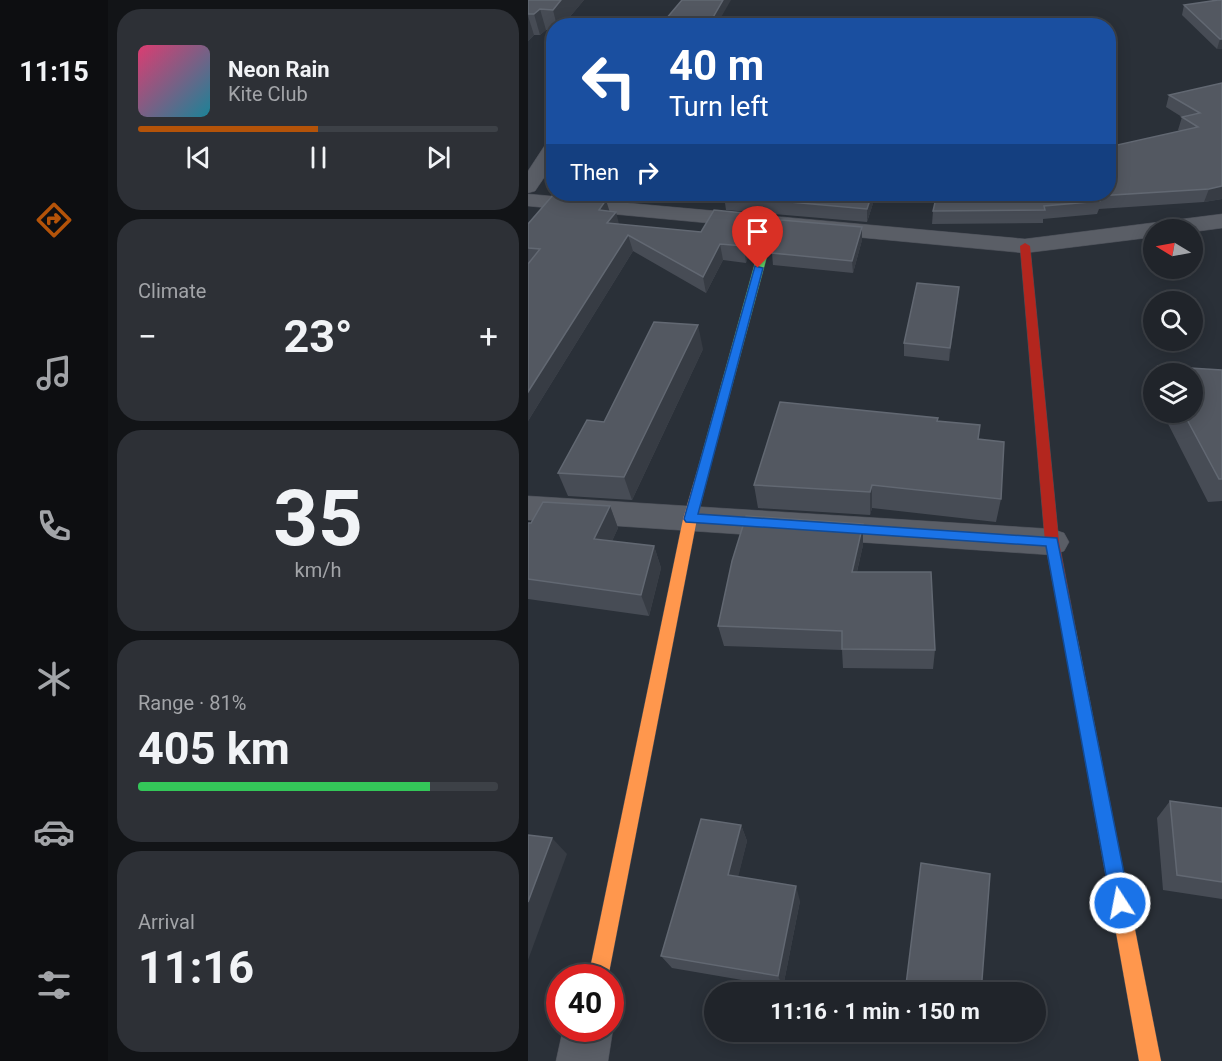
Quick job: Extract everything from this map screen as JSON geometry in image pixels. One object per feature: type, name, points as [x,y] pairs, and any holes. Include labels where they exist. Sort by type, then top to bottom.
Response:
[{"type":"street","points":[[528,187],[546,159]]},
{"type":"street","points":[[528,200],[1025,246],[1143,231]]},
{"type":"street","points":[[1203,224],[1222,221]]},
{"type":"street","points":[[601,964],[690,519],[771,223]]},
{"type":"street","points":[[1025,246],[1052,542],[1150,1061]]},
{"type":"street","points":[[528,508],[1052,542]]},
{"type":"street","points":[[582,1061],[586,1042]]},
{"type":"building","points":[[528,0],[561,0],[553,10],[540,9],[534,14],[528,14]]},
{"type":"building","points":[[682,0],[723,0],[713,18],[667,18]]},
{"type":"building","points":[[1222,0],[1222,39],[1184,5]]},
{"type":"building","points":[[1222,83],[1222,186],[1209,189],[1116,195],[1116,145],[1198,127],[1182,117],[1200,113],[1169,95]]},
{"type":"building","points":[[548,201],[605,201],[599,210],[616,212],[607,223],[701,232],[714,210],[754,214],[744,246],[720,244],[703,277],[628,235],[528,392],[528,264],[540,249],[528,248],[528,224]]},
{"type":"building","points":[[779,201],[870,201],[867,209]]},
{"type":"building","points":[[935,201],[1100,201],[1044,206],[1045,210],[933,211]]},
{"type":"building","points":[[781,220],[862,227],[852,261],[772,253]]},
{"type":"building","points":[[917,283],[959,287],[950,348],[904,343]]},
{"type":"building","points":[[654,322],[698,325],[624,477],[558,473],[587,420],[604,422]]},
{"type":"building","points":[[1203,369],[1222,370],[1222,479],[1219,479],[1189,423],[1203,423]]},
{"type":"building","points":[[780,402],[938,418],[937,421],[980,425],[978,439],[1004,442],[1001,499],[872,485],[870,492],[754,485]]},
{"type":"building","points":[[543,502],[610,506],[594,539],[654,546],[641,595],[528,579],[528,523],[531,523]]},
{"type":"building","points":[[746,516],[863,524],[852,572],[931,572],[935,650],[842,649],[842,631],[718,626],[732,561]]},
{"type":"building","points":[[1170,801],[1222,808],[1222,882],[1177,875]]},
{"type":"building","points":[[701,819],[741,825],[728,875],[796,886],[778,976],[661,956]]},
{"type":"building","points":[[528,835],[552,838],[528,902]]},
{"type":"building","points":[[921,863],[990,874],[982,982],[906,982]]},
{"type":"traffic: fast","points":[[704,468],[771,223]]},
{"type":"traffic: slow","points":[[601,964],[690,519],[704,468]]},
{"type":"traffic: slow","points":[[1069,631],[1150,1061]]},
{"type":"traffic: jam","points":[[1025,246],[1052,542],[1069,631]]},
{"type":"route","points":[[758,268],[690,519],[1052,542],[1120,903]]}]
